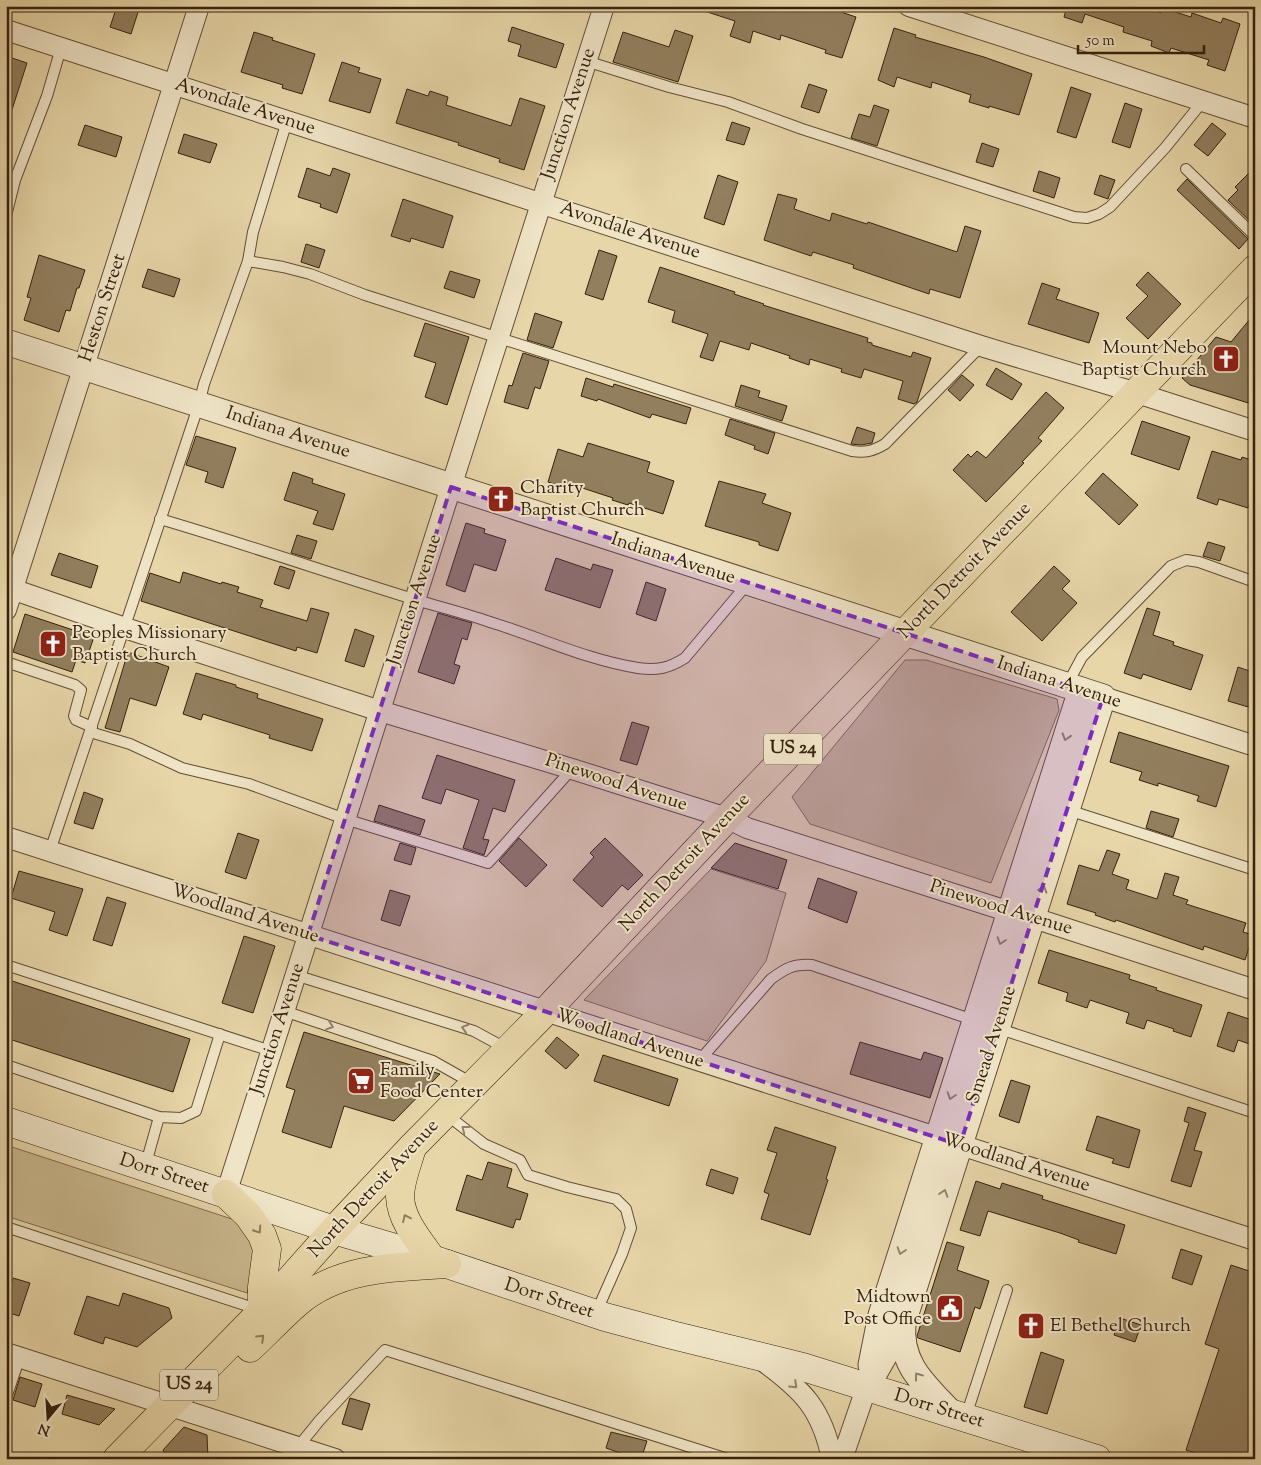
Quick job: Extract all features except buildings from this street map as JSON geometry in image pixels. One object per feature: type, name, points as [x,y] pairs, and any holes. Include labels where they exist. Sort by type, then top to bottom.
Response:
[{"type":"main road","name":"North Detroit Avenue","points":[[117,1459],[262,1311],[334,1230],[412,1147],[546,1011],[727,818],[1255,269]]},
{"type":"main road","name":"Dorr Street","points":[[6,1122],[596,1314],[672,1335],[804,1367],[1097,1459]]},
{"type":"main road","points":[[412,1147],[401,1188],[402,1210],[417,1238],[440,1262]]},
{"type":"main road","points":[[226,1194],[248,1215],[262,1235],[267,1249],[262,1287],[262,1311]]},
{"type":"main road","points":[[174,1400],[240,1359],[298,1302],[323,1286],[345,1276],[374,1270],[440,1262]]},
{"type":"street","name":"Heston Street","points":[[6,610],[10,588],[84,367],[199,6]]},
{"type":"street","name":"Junction Avenue","points":[[226,1194],[604,6]]},
{"type":"street","points":[[909,6],[1255,118]]},
{"type":"street","name":"Avondale Avenue","points":[[6,30],[981,346],[1255,430]]},
{"type":"street","name":"Indiana Avenue","points":[[6,342],[1255,746]]},
{"type":"street","name":"Pinewood Avenue","points":[[10,588],[125,628],[380,711],[727,818],[747,828],[1255,990]]},
{"type":"street","name":"Smead Avenue","points":[[842,1459],[866,1386],[881,1315],[949,1141],[1056,807],[1083,691]]},
{"type":"street","name":"Woodland Avenue","points":[[6,837],[1255,1240]]},
{"type":"street","name":"Smead Avenue","points":[[866,1386],[903,1323],[949,1141]]},
{"type":"street","points":[[903,1323],[902,1335],[909,1363],[919,1379],[958,1414]]},
{"type":"street","points":[[13,1355],[174,1400],[335,1459]]},
{"type":"street","points":[[755,1356],[786,1377],[814,1408],[822,1421],[828,1437],[832,1459]]},
{"type":"lane","points":[[6,216],[10,178],[47,96],[61,48]]},
{"type":"lane","points":[[586,61],[668,87],[728,102],[802,129],[1074,217],[1087,218],[1099,214],[1110,207],[1165,148],[1203,101]]},
{"type":"lane","points":[[50,851],[199,404],[204,384],[248,261],[253,232],[287,121]]},
{"type":"lane","points":[[1186,169],[1255,236]]},
{"type":"lane","points":[[248,261],[310,274],[365,295],[863,453],[873,451],[885,444],[981,346]]},
{"type":"lane","points":[[160,519],[249,545],[530,634],[581,654],[639,668],[656,670],[672,666],[685,658],[748,583]]},
{"type":"lane","points":[[1083,691],[1082,657],[1171,566],[1186,560],[1192,561],[1255,582]]},
{"type":"lane","points":[[6,662],[76,685],[81,690],[74,716],[76,720],[91,729],[130,744],[182,768],[249,784],[345,819],[488,863],[572,769]]},
{"type":"lane","points":[[1056,807],[1255,870]]},
{"type":"lane","points":[[699,1061],[771,979],[785,969],[797,964],[812,965],[1255,1113]]},
{"type":"lane","points":[[6,965],[271,1051]]},
{"type":"lane","points":[[295,975],[474,1031],[508,1050]]},
{"type":"lane","points":[[284,1011],[433,1061],[474,1084]]},
{"type":"lane","points":[[6,1065],[159,1117],[180,1118],[196,1111],[220,1034]]},
{"type":"lane","points":[[445,1114],[484,1144],[520,1160],[528,1175],[616,1199],[626,1209],[630,1228],[622,1254],[596,1314]]},
{"type":"lane","points":[[145,1168],[159,1117]]},
{"type":"lane","points":[[6,1227],[262,1311]]},
{"type":"lane","points":[[958,1414],[1007,1290]]},
{"type":"lane","points":[[298,1447],[319,1421],[385,1350],[728,1459]]},
{"type":"lane","points":[[6,1398],[13,1355]]},
{"type":"highlighted area","points":[[451,487],[1103,697],[960,1145],[308,935]]},
{"type":"shaded area","points":[[905,660],[926,660],[1057,699],[1059,710],[991,883],[810,824],[792,797]]},
{"type":"shaded area","points":[[711,869],[786,893],[766,961],[707,1041],[584,1000]]},
{"type":"shaded area","points":[[6,1145],[238,1221],[252,1237],[255,1263],[247,1293],[6,1216]]},
{"type":"place","name":"Mount Nebo Baptist Church","points":[[1226,359]]},
{"type":"place","name":"Charity Baptist Church","points":[[501,499]]},
{"type":"place","name":"Peoples Missionary Baptist Church","points":[[53,644]]},
{"type":"place","name":"Family Food Center","points":[[361,1081]]},
{"type":"place","name":"Midtown Post Office","points":[[950,1308]]},
{"type":"place","name":"El Bethel Church","points":[[1031,1326]]}]
